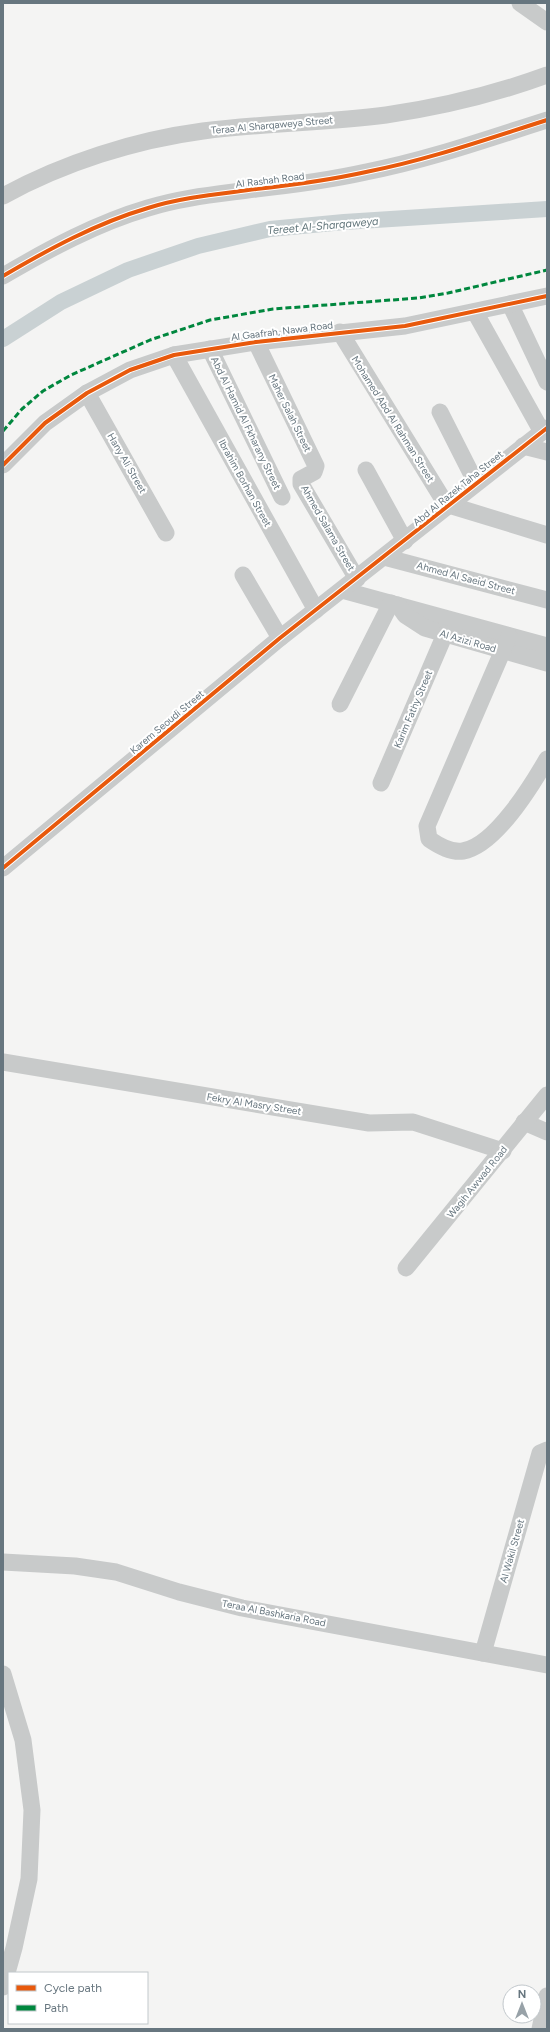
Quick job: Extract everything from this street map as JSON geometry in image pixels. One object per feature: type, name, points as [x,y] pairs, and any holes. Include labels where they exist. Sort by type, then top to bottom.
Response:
[{"type":"street","points":[[520,3],[547,22]]},
{"type":"street","name":"Teraa Al Sharqaweya Street","points":[[3,196],[59,170],[101,155],[151,141],[202,131],[384,115],[431,108],[477,98],[547,75]]},
{"type":"street","name":"Al Rashah Road","points":[[3,276],[49,249],[98,226],[148,208],[200,196],[312,182],[368,172],[423,158],[547,120]]},
{"type":"street","name":"Al Gaafrah, Nawa Road","points":[[3,465],[45,423],[87,393],[130,370],[174,355],[256,342],[405,326],[547,296]]},
{"type":"street","points":[[510,304],[547,382]]},
{"type":"street","points":[[475,312],[544,430]]},
{"type":"street","name":"Mohamed Abd Al Rahman Street","points":[[340,332],[448,506]]},
{"type":"street","name":"Maher Salah Street","points":[[256,342],[316,466],[314,472],[303,478]]},
{"type":"street","name":"Abd Al Hamid Al Fkharany Street","points":[[210,349],[282,497]]},
{"type":"street","name":"Ibrahim Borhan Street","points":[[174,355],[316,610]]},
{"type":"street","name":"Hany Ali Street","points":[[87,393],[166,533]]},
{"type":"street","points":[[440,412],[476,483]]},
{"type":"street","name":"Abd Al Razek Taha Street","points":[[342,590],[544,430]]},
{"type":"street","points":[[523,446],[547,452]]},
{"type":"street","points":[[366,470],[405,541]]},
{"type":"street","name":"Ahmed Salama Street","points":[[303,478],[301,479],[301,484],[357,579]]},
{"type":"street","points":[[448,506],[547,535]]},
{"type":"street","name":"Ahmed Al Saeid Street","points":[[384,557],[547,600]]},
{"type":"street","points":[[243,574],[280,638]]},
{"type":"street","name":"Karem Seoudi Street","points":[[3,868],[280,638],[342,590]]},
{"type":"street","name":"Al Azizi Road","points":[[342,590],[394,604],[506,644],[547,663]]},
{"type":"street","points":[[340,704],[394,604]]},
{"type":"street","name":"Al Azizi Road","points":[[394,604],[414,623],[444,634],[506,644],[547,646]]},
{"type":"street","name":"Karim Fathy Street","points":[[381,783],[444,634]]},
{"type":"street","points":[[506,644],[427,826],[429,838],[446,849],[455,851],[472,849],[500,826],[529,791],[547,759]]},
{"type":"street","name":"Fekry Al Masry Street","points":[[3,1062],[369,1123],[414,1122],[503,1151]]},
{"type":"street","name":"Wagih Awwad Road","points":[[406,1268],[503,1151],[524,1122],[547,1095]]},
{"type":"street","points":[[524,1122],[547,1132]]},
{"type":"street","name":"Al Wakil Street","points":[[483,1653],[540,1453],[545,1450]]},
{"type":"street","name":"Teraa Al Bashkaria Road","points":[[3,1562],[75,1566],[116,1572],[178,1592],[242,1608],[547,1665]]},
{"type":"street","points":[[3,1674],[23,1740],[32,1810],[29,1880],[14,1948],[3,1987]]},
{"type":"street","points":[[540,2029],[547,1996]]},
{"type":"waterway","name":"Tereet Al-Sharqaweya","points":[[3,339],[61,302],[128,270],[198,246],[270,229],[344,222],[547,209]]},
{"type":"marked path","points":[[3,431],[22,409],[43,391],[71,375],[150,340],[210,320],[273,309],[418,298],[448,293],[547,270]]},
{"type":"cycle path","points":[[3,276],[38,256],[92,229],[129,214],[161,204],[215,194],[311,182],[389,167],[457,149],[547,120]]},
{"type":"cycle path","points":[[3,465],[45,423],[87,393],[130,370],[174,355],[256,342],[405,326],[547,296]]},
{"type":"cycle path","points":[[3,868],[280,638],[547,428]]}]
